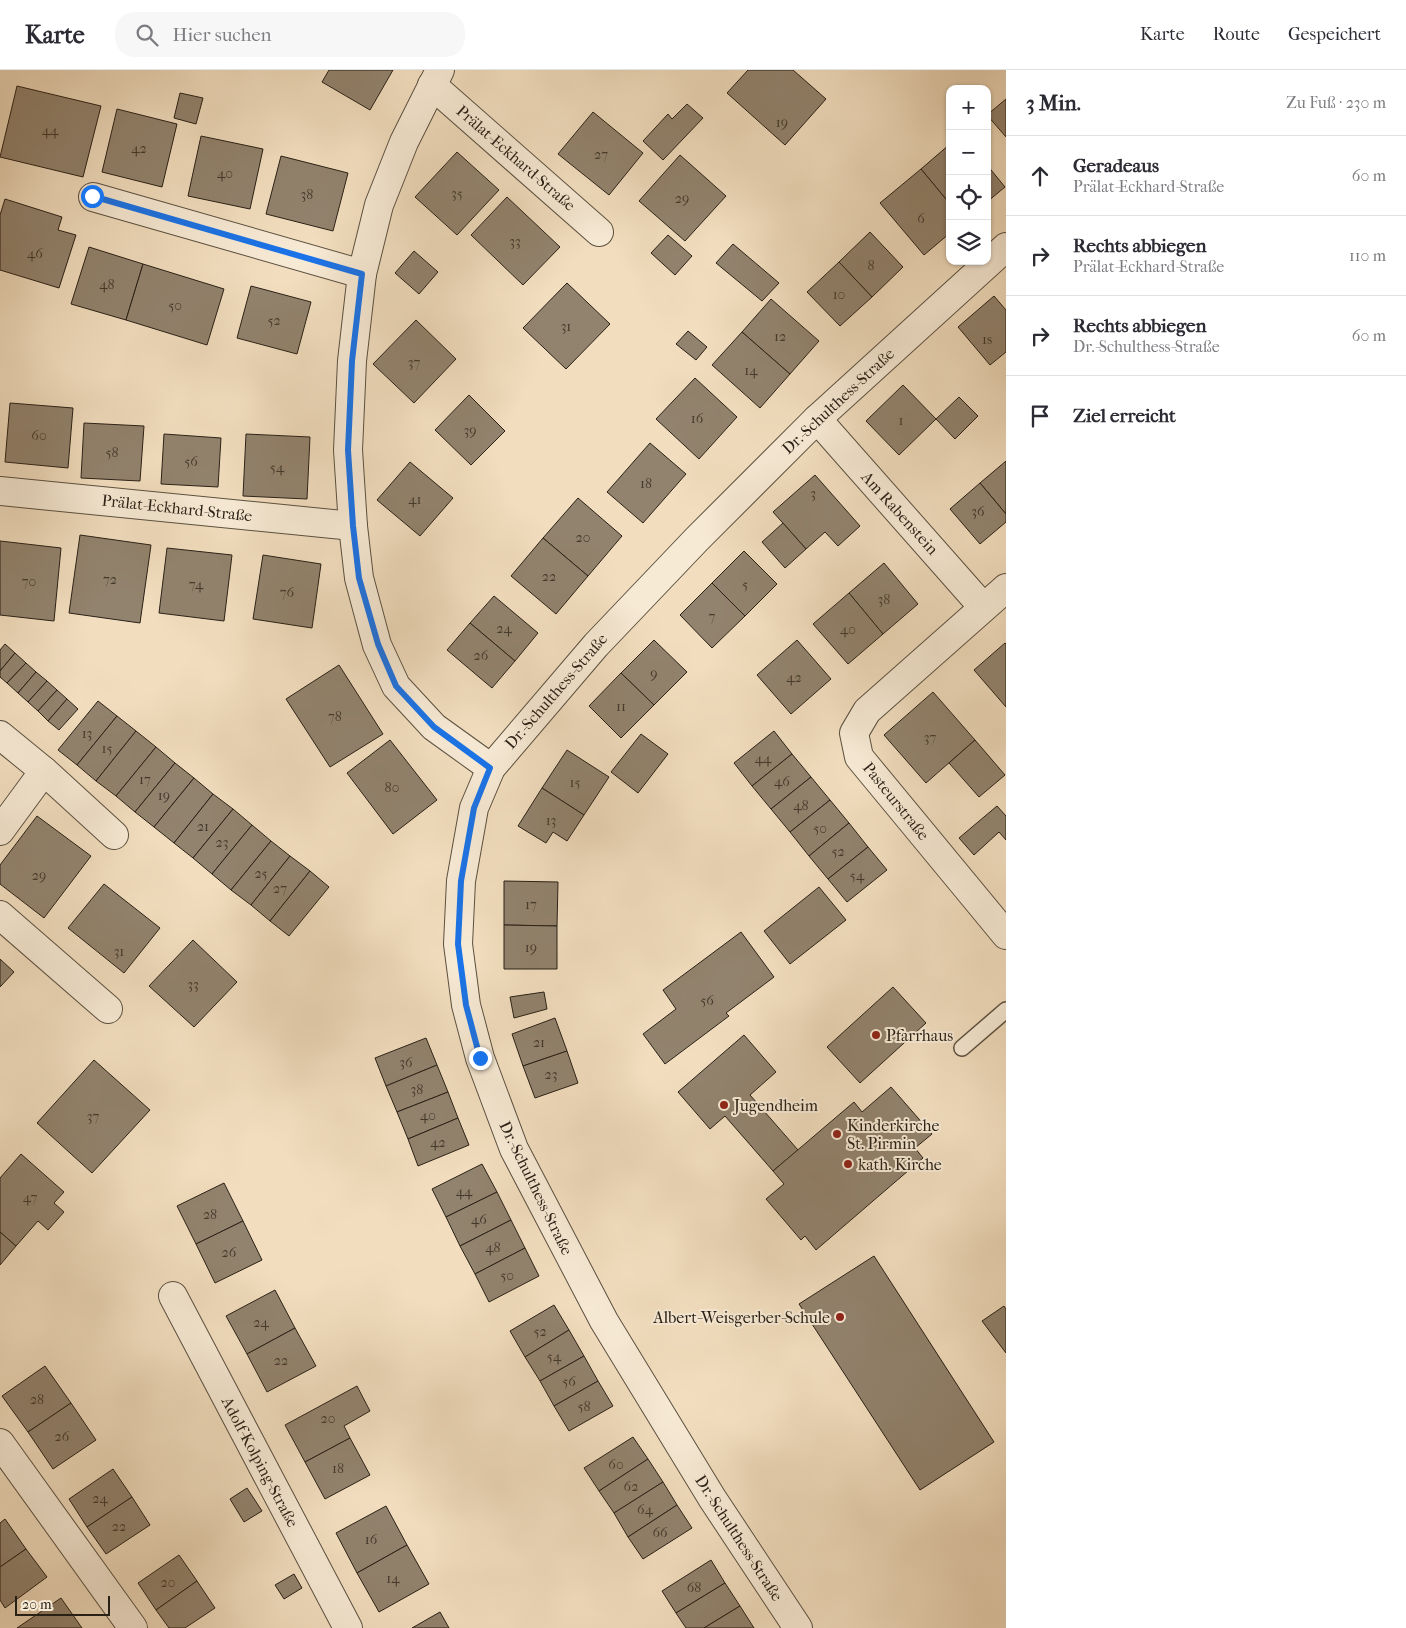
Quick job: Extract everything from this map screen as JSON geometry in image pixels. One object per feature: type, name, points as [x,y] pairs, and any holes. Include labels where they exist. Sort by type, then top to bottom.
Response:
[{"type":"street","name":"Prälat-Eckhard-Straße","points":[[490,768],[434,727],[396,686],[378,644],[359,578],[353,526],[348,450],[352,361],[362,274],[379,205],[404,142],[436,78],[599,232]]},
{"type":"street","points":[[92,196],[362,274]]},
{"type":"street","name":"Dr.-Schulthess-Straße","points":[[798,1628],[712,1498],[604,1321],[514,1149],[480,1058],[466,1005],[458,944],[461,881],[474,808],[490,768],[596,645],[697,539],[816,419],[1006,247]]},
{"type":"street","name":"Am Rabenstein","points":[[816,419],[983,607]]},
{"type":"street","name":"Prälat-Eckhard-Straße","points":[[0,491],[353,526]]},
{"type":"street","name":"Pasteurstraße","points":[[1006,588],[866,711],[854,733],[859,757],[1006,935]]},
{"type":"street","points":[[0,735],[44,771],[114,835]]},
{"type":"street","points":[[0,831],[44,771]]},
{"type":"street","points":[[0,915],[108,1009]]},
{"type":"street","name":"Adolf-Kolping-Straße","points":[[173,1296],[348,1628]]},
{"type":"street","points":[[0,1443],[133,1628]]},
{"type":"lane","points":[[962,1048],[1006,1010]]},
{"type":"building","points":[[329,70],[393,70],[370,110],[322,82]]},
{"type":"building","points":[[748,70],[793,70],[826,99],[785,145],[727,93]]},
{"type":"building","points":[[17,86],[101,106],[83,177],[0,157]]},
{"type":"building","points":[[180,93],[203,98],[196,124],[174,118]]},
{"type":"building","points":[[1006,99],[1006,137],[991,120],[991,112]]},
{"type":"building","points":[[687,104],[703,118],[663,160],[643,141],[668,114],[672,119]]},
{"type":"building","points":[[117,109],[177,124],[162,187],[102,172]]},
{"type":"building","points":[[593,112],[643,153],[609,195],[558,154]]},
{"type":"building","points":[[201,136],[263,149],[250,209],[188,196]]},
{"type":"building","points":[[946,147],[946,199],[921,169]]},
{"type":"building","points":[[457,152],[499,190],[457,235],[415,197]]},
{"type":"building","points":[[680,155],[726,196],[685,241],[639,201]]},
{"type":"building","points":[[281,156],[348,173],[333,231],[266,214]]},
{"type":"building","points":[[921,169],[946,199],[946,236],[924,255],[880,203]]},
{"type":"building","points":[[991,170],[1005,187],[991,199]]},
{"type":"building","points":[[507,197],[560,247],[523,285],[471,235]]},
{"type":"building","points":[[5,199],[62,217],[58,230],[76,235],[59,288],[0,270],[0,215]]},
{"type":"building","points":[[870,232],[903,267],[872,297],[839,262]]},
{"type":"building","points":[[668,235],[692,256],[675,275],[651,253]]},
{"type":"building","points":[[733,244],[779,283],[762,301],[716,263]]},
{"type":"building","points":[[89,247],[143,264],[126,320],[71,304]]},
{"type":"building","points":[[414,251],[438,272],[419,294],[395,273]]},
{"type":"building","points":[[839,262],[872,297],[840,326],[807,292]]},
{"type":"building","points":[[143,264],[224,289],[207,345],[126,320]]},
{"type":"building","points":[[567,283],[610,324],[566,369],[523,328]]},
{"type":"building","points":[[251,286],[311,302],[297,354],[237,338]]},
{"type":"building","points":[[994,296],[1006,310],[1006,352],[990,365],[958,327]]},
{"type":"building","points":[[771,299],[819,341],[790,374],[742,332]]},
{"type":"building","points":[[416,320],[456,359],[414,403],[373,364]]},
{"type":"building","points":[[688,331],[707,347],[696,360],[676,344]]},
{"type":"building","points":[[742,332],[790,374],[760,408],[712,365]]},
{"type":"building","points":[[695,378],[737,417],[699,459],[656,419]]},
{"type":"building","points":[[903,385],[936,419],[899,455],[866,421]]},
{"type":"building","points":[[469,395],[505,431],[471,465],[435,430]]},
{"type":"building","points":[[959,397],[978,416],[955,439],[936,419]]},
{"type":"building","points":[[10,403],[73,408],[68,468],[5,462]]},
{"type":"building","points":[[84,423],[144,426],[140,481],[81,478]]},
{"type":"building","points":[[164,434],[221,438],[218,487],[161,484]]},
{"type":"building","points":[[246,434],[310,437],[307,499],[243,496]]},
{"type":"building","points":[[650,443],[686,474],[643,523],[607,492]]},
{"type":"building","points":[[1006,461],[1006,514],[980,483]]},
{"type":"building","points":[[410,462],[453,498],[420,536],[377,500]]},
{"type":"building","points":[[815,475],[860,526],[838,546],[825,532],[806,549],[773,512]]},
{"type":"building","points":[[980,483],[1006,514],[1006,522],[980,544],[950,509]]},
{"type":"building","points":[[578,498],[622,536],[588,576],[543,538]]},
{"type":"building","points":[[783,523],[806,549],[785,568],[762,542]]},
{"type":"building","points":[[80,535],[151,545],[140,623],[69,613]]},
{"type":"building","points":[[543,538],[588,576],[556,614],[511,576]]},
{"type":"building","points":[[0,541],[61,548],[54,621],[0,615]]},
{"type":"building","points":[[167,548],[232,555],[224,621],[159,613]]},
{"type":"building","points":[[744,551],[777,584],[745,616],[712,583]]},
{"type":"building","points":[[263,555],[321,564],[312,628],[253,619]]},
{"type":"building","points":[[884,563],[918,604],[883,634],[849,593]]},
{"type":"building","points":[[712,583],[745,616],[712,648],[680,615]]},
{"type":"building","points":[[849,593],[883,634],[848,664],[813,624]]},
{"type":"building","points":[[494,596],[538,633],[515,661],[470,623]]},
{"type":"building","points":[[470,623],[515,661],[492,688],[447,650]]},
{"type":"building","points":[[654,640],[687,672],[654,705],[621,673]]},
{"type":"building","points":[[797,640],[831,679],[791,714],[757,675]]},
{"type":"building","points":[[5,644],[15,653],[0,671],[0,650]]},
{"type":"building","points":[[1006,644],[1006,707],[974,670]]},
{"type":"building","points":[[15,653],[26,663],[7,683],[0,677],[0,671]]},
{"type":"building","points":[[26,663],[36,672],[18,693],[7,683]]},
{"type":"building","points":[[339,665],[383,734],[330,767],[286,699]]},
{"type":"building","points":[[36,672],[47,681],[28,702],[18,693]]},
{"type":"building","points":[[621,673],[654,705],[621,738],[589,706]]},
{"type":"building","points":[[47,681],[57,690],[38,711],[28,702]]},
{"type":"building","points":[[57,690],[67,699],[48,721],[38,711]]},
{"type":"building","points":[[933,692],[975,740],[926,783],[884,735]]},
{"type":"building","points":[[67,699],[78,709],[59,730],[48,721]]},
{"type":"building","points":[[98,701],[117,716],[77,765],[58,750]]},
{"type":"building","points":[[117,716],[136,731],[96,781],[77,765]]},
{"type":"building","points":[[136,731],[156,747],[116,796],[96,781]]},
{"type":"building","points":[[774,731],[792,754],[752,786],[734,763]]},
{"type":"building","points":[[641,734],[668,754],[638,793],[611,772]]},
{"type":"building","points":[[390,740],[437,800],[393,834],[347,773]]},
{"type":"building","points":[[975,740],[1005,775],[979,797],[949,763]]},
{"type":"building","points":[[156,747],[175,763],[135,812],[116,796]]},
{"type":"building","points":[[567,750],[609,777],[584,815],[542,788]]},
{"type":"building","points":[[792,754],[811,777],[771,809],[752,786]]},
{"type":"building","points":[[175,763],[194,778],[154,827],[135,812]]},
{"type":"building","points":[[811,777],[830,800],[790,832],[771,809]]},
{"type":"building","points":[[194,778],[213,794],[174,843],[154,827]]},
{"type":"building","points":[[542,788],[584,815],[567,841],[553,832],[546,843],[518,826]]},
{"type":"building","points":[[213,794],[233,809],[193,858],[174,843]]},
{"type":"building","points":[[830,800],[849,823],[809,856],[790,832]]},
{"type":"building","points":[[997,806],[1006,816],[1006,840],[999,832],[974,855],[959,838]]},
{"type":"building","points":[[233,809],[252,825],[212,874],[193,858]]},
{"type":"building","points":[[37,816],[91,856],[44,918],[0,884],[0,865]]},
{"type":"building","points":[[849,823],[868,847],[828,879],[809,856]]},
{"type":"building","points":[[252,825],[271,841],[231,890],[212,874]]},
{"type":"building","points":[[271,841],[290,856],[251,905],[231,890]]},
{"type":"building","points":[[868,847],[887,870],[847,902],[828,879]]},
{"type":"building","points":[[290,856],[310,871],[270,921],[251,905]]},
{"type":"building","points":[[310,871],[329,887],[289,936],[270,921]]},
{"type":"building","points":[[504,881],[558,882],[557,926],[504,925]]},
{"type":"building","points":[[104,884],[160,928],[124,973],[68,928]]},
{"type":"building","points":[[819,887],[846,920],[790,964],[764,931]]},
{"type":"building","points":[[504,925],[557,926],[557,969],[504,969]]},
{"type":"building","points":[[741,932],[774,977],[726,1013],[729,1016],[665,1064],[643,1034],[676,1009],[663,990]]},
{"type":"building","points":[[193,940],[237,982],[194,1027],[149,986]]},
{"type":"building","points":[[0,959],[14,972],[0,987]]},
{"type":"building","name":"Pfarrhaus","points":[[893,987],[926,1023],[860,1083],[827,1047]]},
{"type":"building","points":[[544,992],[547,1009],[514,1018],[510,997]]},
{"type":"building","points":[[555,1018],[567,1051],[523,1066],[512,1034]]},
{"type":"building","name":"Jugendheim","points":[[744,1035],[776,1072],[750,1095],[798,1150],[773,1171],[725,1116],[710,1129],[678,1092]]},
{"type":"building","points":[[426,1038],[437,1065],[386,1086],[375,1058]]},
{"type":"building","points":[[567,1051],[578,1083],[535,1098],[523,1066]]},
{"type":"building","points":[[94,1060],[150,1110],[92,1173],[37,1123]]},
{"type":"building","points":[[437,1065],[448,1092],[397,1112],[386,1086]]},
{"type":"building","name":"kath. Kirche","points":[[891,1087],[932,1134],[915,1148],[923,1158],[816,1250],[805,1236],[801,1240],[766,1199],[784,1184],[773,1171],[854,1102],[862,1112]]},
{"type":"building","points":[[448,1092],[458,1118],[408,1139],[397,1112]]},
{"type":"building","points":[[458,1118],[469,1145],[418,1166],[408,1139]]},
{"type":"building","points":[[21,1154],[64,1192],[54,1203],[64,1212],[48,1230],[38,1221],[16,1246],[0,1232],[0,1178]]},
{"type":"building","points":[[482,1164],[497,1192],[446,1217],[432,1189]]},
{"type":"building","points":[[224,1183],[243,1221],[196,1244],[177,1206]]},
{"type":"building","points":[[497,1192],[511,1220],[460,1246],[446,1217]]},
{"type":"building","points":[[511,1220],[525,1248],[475,1274],[460,1246]]},
{"type":"building","points":[[243,1221],[262,1260],[215,1283],[196,1244]]},
{"type":"building","points":[[0,1232],[16,1246],[0,1265]]},
{"type":"building","points":[[525,1248],[539,1276],[489,1302],[475,1274]]},
{"type":"building","points":[[874,1256],[994,1442],[920,1490],[799,1304]]},
{"type":"building","points":[[275,1290],[295,1328],[247,1354],[226,1316]]},
{"type":"building","points":[[554,1305],[569,1330],[525,1357],[510,1331]]},
{"type":"building","points":[[1004,1306],[1006,1309],[1006,1353],[982,1321]]},
{"type":"building","points":[[295,1328],[316,1366],[267,1392],[247,1354]]},
{"type":"building","points":[[569,1330],[584,1356],[540,1381],[525,1357]]},
{"type":"building","points":[[584,1356],[598,1381],[554,1406],[540,1381]]},
{"type":"building","points":[[45,1366],[71,1403],[28,1432],[2,1396]]},
{"type":"building","points":[[598,1381],[613,1406],[569,1431],[554,1406]]},
{"type":"building","points":[[357,1386],[370,1411],[344,1426],[350,1438],[305,1462],[285,1425]]},
{"type":"building","points":[[71,1403],[96,1440],[53,1469],[28,1432]]},
{"type":"building","points":[[633,1437],[648,1459],[599,1491],[584,1468]]},
{"type":"building","points":[[350,1438],[370,1475],[325,1499],[305,1462]]},
{"type":"building","points":[[648,1459],[663,1482],[614,1513],[599,1491]]},
{"type":"building","points":[[113,1469],[132,1497],[87,1527],[69,1499]]},
{"type":"building","points":[[663,1482],[677,1505],[628,1537],[614,1513]]},
{"type":"building","points":[[247,1488],[262,1511],[244,1522],[230,1499]]},
{"type":"building","points":[[132,1497],[150,1525],[106,1554],[87,1527]]},
{"type":"building","points":[[677,1505],[692,1528],[643,1559],[628,1537]]},
{"type":"building","points":[[386,1506],[407,1545],[357,1573],[336,1533]]},
{"type":"building","points":[[5,1519],[26,1549],[0,1567],[0,1523]]},
{"type":"building","points":[[407,1545],[429,1584],[379,1612],[357,1573]]},
{"type":"building","points":[[26,1549],[47,1577],[5,1608],[0,1600],[0,1567]]},
{"type":"building","points":[[179,1555],[197,1581],[156,1610],[138,1583]]},
{"type":"building","points":[[711,1560],[725,1583],[676,1613],[662,1591]]},
{"type":"building","points":[[294,1574],[302,1588],[284,1599],[275,1585]]},
{"type":"building","points":[[197,1581],[215,1608],[185,1628],[169,1628],[156,1610]]},
{"type":"building","points":[[725,1583],[740,1606],[704,1628],[686,1628],[676,1613]]},
{"type":"building","points":[[61,1598],[82,1628],[17,1628]]},
{"type":"building","points":[[740,1606],[754,1628],[704,1628]]},
{"type":"building","points":[[440,1612],[449,1628],[412,1628]]},
{"type":"place","name":"Pfarrhaus","points":[[876,1035]]},
{"type":"place","name":"Jugendheim","points":[[724,1105]]},
{"type":"place","name":"Kinderkirche St. Pirmin","points":[[837,1134]]},
{"type":"place","name":"kath. Kirche","points":[[848,1164]]},
{"type":"place","name":"Albert-Weisgerber-Schule","points":[[840,1317]]},
{"type":"route","points":[[92,196],[362,274],[352,361],[348,450],[353,526],[359,578],[378,644],[396,686],[434,727],[490,768],[474,808],[461,881],[458,944],[466,1005],[480,1058]]}]
